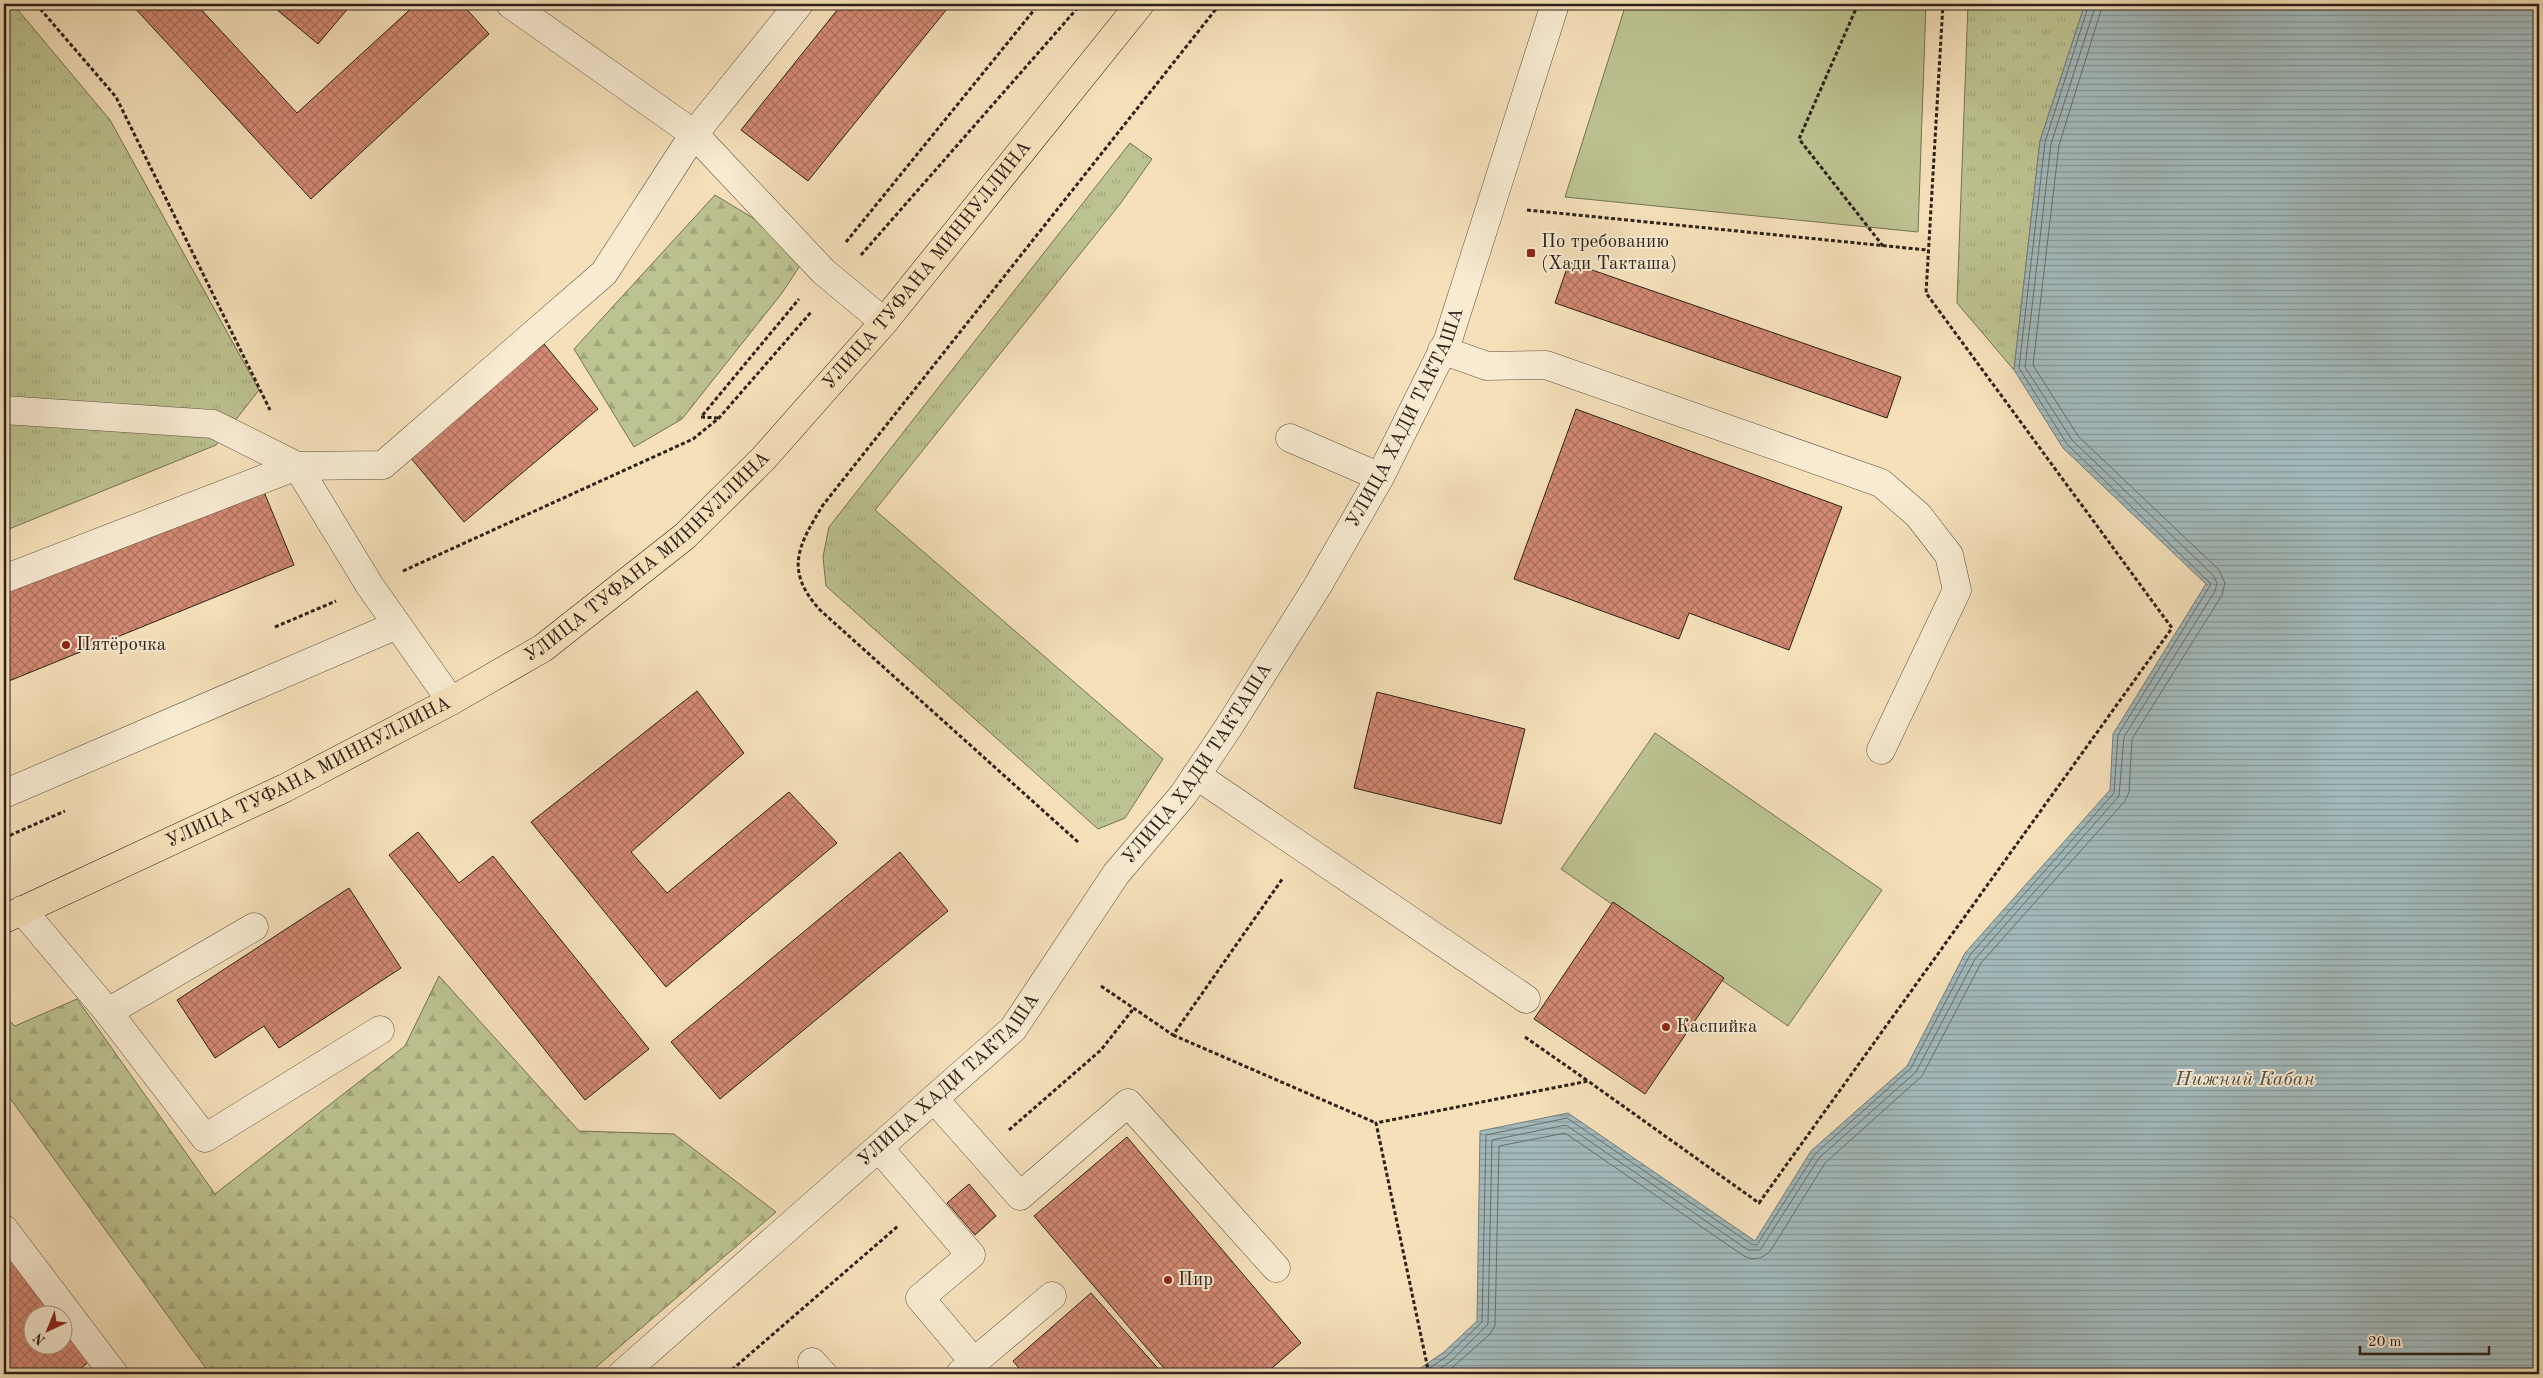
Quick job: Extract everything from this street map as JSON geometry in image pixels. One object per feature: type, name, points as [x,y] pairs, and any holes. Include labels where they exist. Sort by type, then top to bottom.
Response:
[{"type":"main road","name":"УЛИЦА ТУФАНА МИННУЛЛИНА","points":[[13,915],[285,788],[451,701],[543,648],[685,536],[763,459],[884,322],[1140,4]]},
{"type":"street","points":[[510,4],[694,134],[829,277],[884,322]]},
{"type":"street","points":[[4,579],[297,466],[383,465],[604,273],[694,134],[799,4]]},
{"type":"street","name":"УЛИЦА ХАДИ ТАКТАША","points":[[622,1374],[935,1100],[1013,1029],[1116,874],[1183,795],[1317,587],[1380,477],[1442,350],[1456,316],[1492,206],[1555,4]]},
{"type":"street","points":[[1442,350],[1487,366],[1546,365],[1556,368],[1881,483],[1918,515],[1948,555],[1957,590],[1881,750]]},
{"type":"street","points":[[4,410],[213,424],[297,466],[370,586],[451,701]]},
{"type":"street","points":[[1290,438],[1380,477]]},
{"type":"street","points":[[4,794],[397,625]]},
{"type":"street","points":[[1196,775],[1526,998]]},
{"type":"street","points":[[13,915],[108,1012],[205,1138],[380,1030]]},
{"type":"street","points":[[108,1012],[254,927]]},
{"type":"street","points":[[935,1100],[1020,1196],[1128,1103],[1276,1268]]},
{"type":"street","points":[[879,1148],[916,1211],[970,1255],[920,1298],[967,1368],[1052,1296]]},
{"type":"street","points":[[4,1229],[114,1374]]},
{"type":"path","points":[[36,4],[116,97],[271,413]]},
{"type":"path","points":[[275,627],[693,440],[719,418],[1039,4]]},
{"type":"path","points":[[719,418],[701,418],[1081,4]]},
{"type":"path","points":[[1078,842],[820,610],[808,597],[797,576],[798,556],[808,529],[823,505],[1220,4]]},
{"type":"path","points":[[1858,4],[1799,139],[1884,246]]},
{"type":"path","points":[[1101,986],[1173,1035],[1376,1123],[1588,1081],[1759,1203],[2172,628],[1926,292],[1943,4]]},
{"type":"path","points":[[1492,206],[1927,250]]},
{"type":"path","points":[[1173,1035],[1284,877]]},
{"type":"path","points":[[982,1153],[1101,1050],[1134,1008]]},
{"type":"path","points":[[1376,1123],[1430,1374]]},
{"type":"path","points":[[727,1374],[916,1211]]},
{"type":"green space","points":[[4,4],[13,4],[110,120],[259,390],[216,445],[4,531]]},
{"type":"green space","points":[[1626,4],[1926,4],[1918,232],[1565,197]]},
{"type":"green space","points":[[1968,4],[2085,4],[2040,141],[2014,370],[1957,303]]},
{"type":"green space","points":[[1130,143],[1152,159],[1120,204],[875,510],[1163,759],[1125,818],[1098,829],[826,586],[823,557],[829,527]]},
{"type":"green space","points":[[715,195],[809,252],[782,293],[682,419],[634,447],[574,349]]},
{"type":"green space","points":[[1655,733],[1882,890],[1788,1026],[1561,869]]},
{"type":"green space","points":[[439,976],[579,1131],[674,1134],[776,1212],[588,1374],[210,1374],[4,1090],[4,1016],[15,1026],[77,999],[215,1194],[405,1046]]},
{"type":"water","name":"Нижний Кабан","points":[[2085,4],[2539,4],[2539,1374],[1412,1374],[1444,1352],[1477,1321],[1480,1131],[1568,1113],[1755,1241],[1811,1151],[1907,1066],[1965,953],[2110,790],[2113,734],[2206,584],[2063,448],[2014,370],[2040,141]]},
{"type":"building","points":[[131,4],[196,4],[297,113],[416,4],[462,4],[489,34],[311,199]]},
{"type":"building","points":[[270,4],[347,4],[350,6],[318,44]]},
{"type":"building","points":[[842,4],[951,4],[808,181],[741,130]]},
{"type":"building","points":[[1569,262],[1901,377],[1887,418],[1555,303]]},
{"type":"building","points":[[544,344],[598,409],[464,522],[410,457]]},
{"type":"building","points":[[1576,409],[1842,507],[1789,650],[1689,613],[1679,639],[1514,579]]},
{"type":"building","points":[[262,487],[294,565],[4,683],[4,592]]},
{"type":"building","points":[[697,691],[744,753],[631,852],[667,893],[789,792],[837,843],[666,987],[531,822]]},
{"type":"building","points":[[1377,692],[1525,729],[1501,824],[1354,788]]},
{"type":"building","points":[[418,832],[459,883],[493,856],[649,1049],[585,1100],[389,855]]},
{"type":"building","points":[[900,852],[948,911],[720,1099],[671,1042]]},
{"type":"building","points":[[349,888],[401,968],[279,1048],[264,1026],[215,1058],[177,1000]]},
{"type":"building","points":[[1613,902],[1724,978],[1645,1094],[1534,1019]]},
{"type":"building","name":"Пир","points":[[1127,1137],[1301,1343],[1265,1374],[1169,1374],[1034,1216]]},
{"type":"building","points":[[969,1184],[996,1216],[975,1235],[947,1203]]},
{"type":"building","points":[[4,1253],[53,1306],[22,1306],[22,1356],[72,1356],[72,1327],[97,1354],[75,1374],[4,1374]]},
{"type":"building","points":[[1091,1293],[1163,1374],[1024,1374],[1013,1361]]},
{"type":"place","name":"По требованию (Хади Такташа)","points":[[1531,253]]},
{"type":"place","name":"Пятёрочка","points":[[66,645]]},
{"type":"place","name":"Каспийка","points":[[1666,1027]]},
{"type":"place","name":"Пир","points":[[1168,1280]]}]
